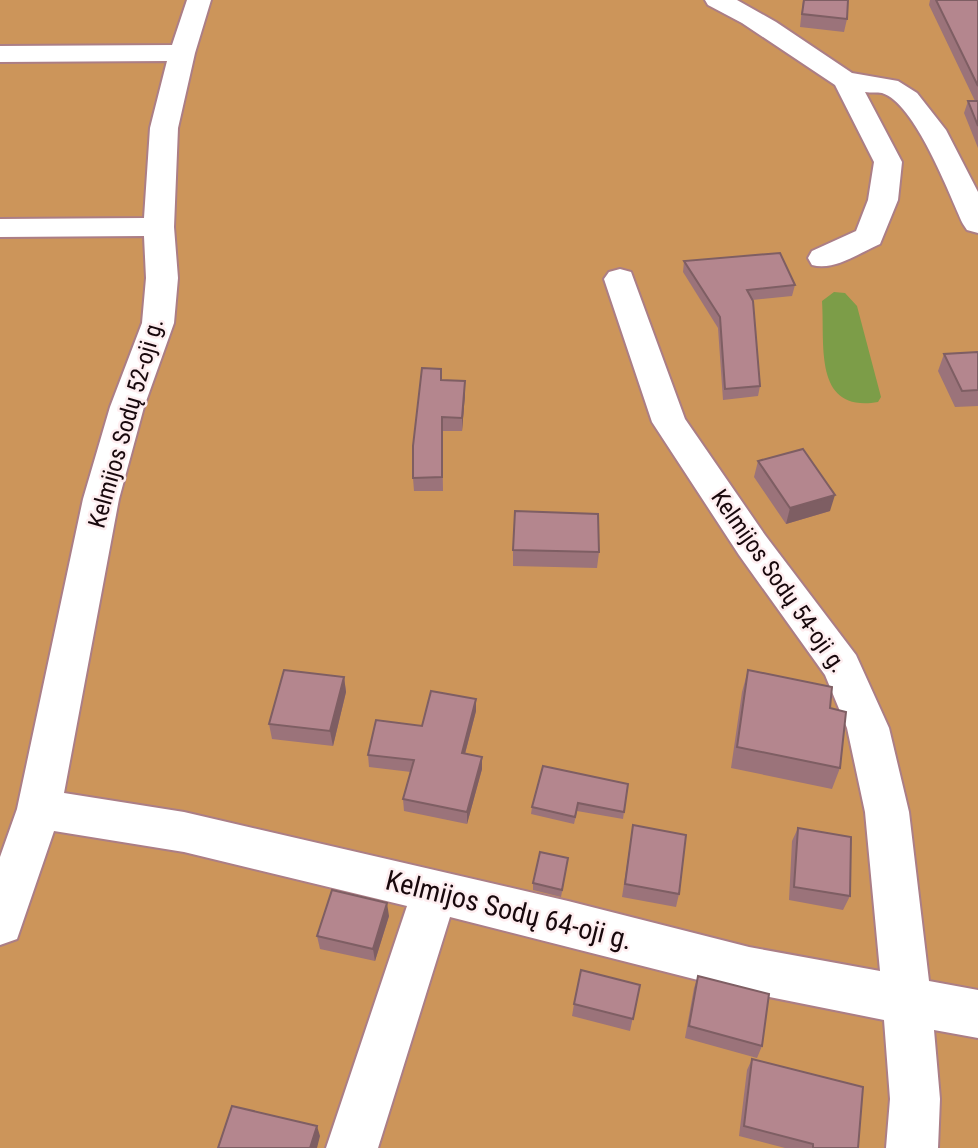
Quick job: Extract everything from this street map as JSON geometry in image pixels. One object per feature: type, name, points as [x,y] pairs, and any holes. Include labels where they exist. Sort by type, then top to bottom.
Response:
[{"type":"street","name":"Kelmijos Sodų 52-oji g.","points":[[0,923],[39,809],[101,499],[127,407],[158,323],[162,278],[159,227],[164,128],[182,54],[199,0]]},
{"type":"street","points":[[717,0],[744,12],[846,81],[895,89],[916,108],[934,135],[978,224]]},
{"type":"street","points":[[0,54],[182,54]]},
{"type":"street","points":[[822,258],[869,237],[883,200],[888,162],[846,81]]},
{"type":"street","points":[[0,228],[159,227]]},
{"type":"street","name":"Kelmijos Sodų 54-oji g.","points":[[620,279],[669,422],[752,545],[842,667],[868,728],[887,812],[907,1001],[915,1099],[912,1148]]},
{"type":"street","name":"Kelmijos Sodų 64-oji g.","points":[[39,809],[184,832],[749,970],[978,1014]]},
{"type":"street","points":[[352,1148],[435,892]]},
{"type":"shaded area","points":[[0,0],[978,0],[978,1148],[0,1148]]},
{"type":"shaded area","points":[[834,292],[845,293],[857,306],[881,397],[878,402],[857,403],[842,397],[833,387],[827,372],[822,301]]},
{"type":"building","points":[[804,0],[848,0],[847,19],[802,14]]},
{"type":"building","points":[[936,0],[978,0],[978,86]]},
{"type":"building","points":[[968,101],[978,101],[978,126]]},
{"type":"building","points":[[780,253],[795,285],[747,290],[753,301],[760,386],[725,389],[720,317],[684,261]]},
{"type":"building","points":[[978,352],[978,390],[962,391],[944,354]]},
{"type":"building","points":[[422,368],[441,369],[441,380],[465,381],[462,418],[442,417],[442,477],[413,478],[413,446]]},
{"type":"building","points":[[803,449],[835,495],[790,508],[758,461]]},
{"type":"building","points":[[515,511],[598,514],[599,552],[513,550]]},
{"type":"building","points":[[284,670],[344,677],[330,731],[269,724]]},
{"type":"building","points":[[748,670],[832,687],[830,708],[846,712],[840,768],[737,747]]},
{"type":"building","points":[[431,691],[476,699],[462,753],[482,757],[467,812],[403,799],[414,760],[368,755],[376,720],[422,726]]},
{"type":"building","points":[[543,766],[628,784],[624,812],[578,803],[575,817],[532,807]]},
{"type":"building","points":[[633,825],[686,835],[679,894],[625,884]]},
{"type":"building","points":[[798,828],[851,837],[850,896],[794,887]]},
{"type":"building","points":[[540,852],[568,858],[562,890],[533,883]]},
{"type":"building","points":[[332,890],[387,903],[373,949],[317,936]]},
{"type":"building","points":[[581,970],[640,985],[633,1019],[574,1004]]},
{"type":"building","points":[[698,976],[769,994],[762,1046],[689,1026]]},
{"type":"building","points":[[752,1059],[863,1087],[858,1148],[813,1148],[813,1144],[744,1126]]},
{"type":"building","points":[[232,1106],[317,1126],[310,1148],[218,1148]]}]
